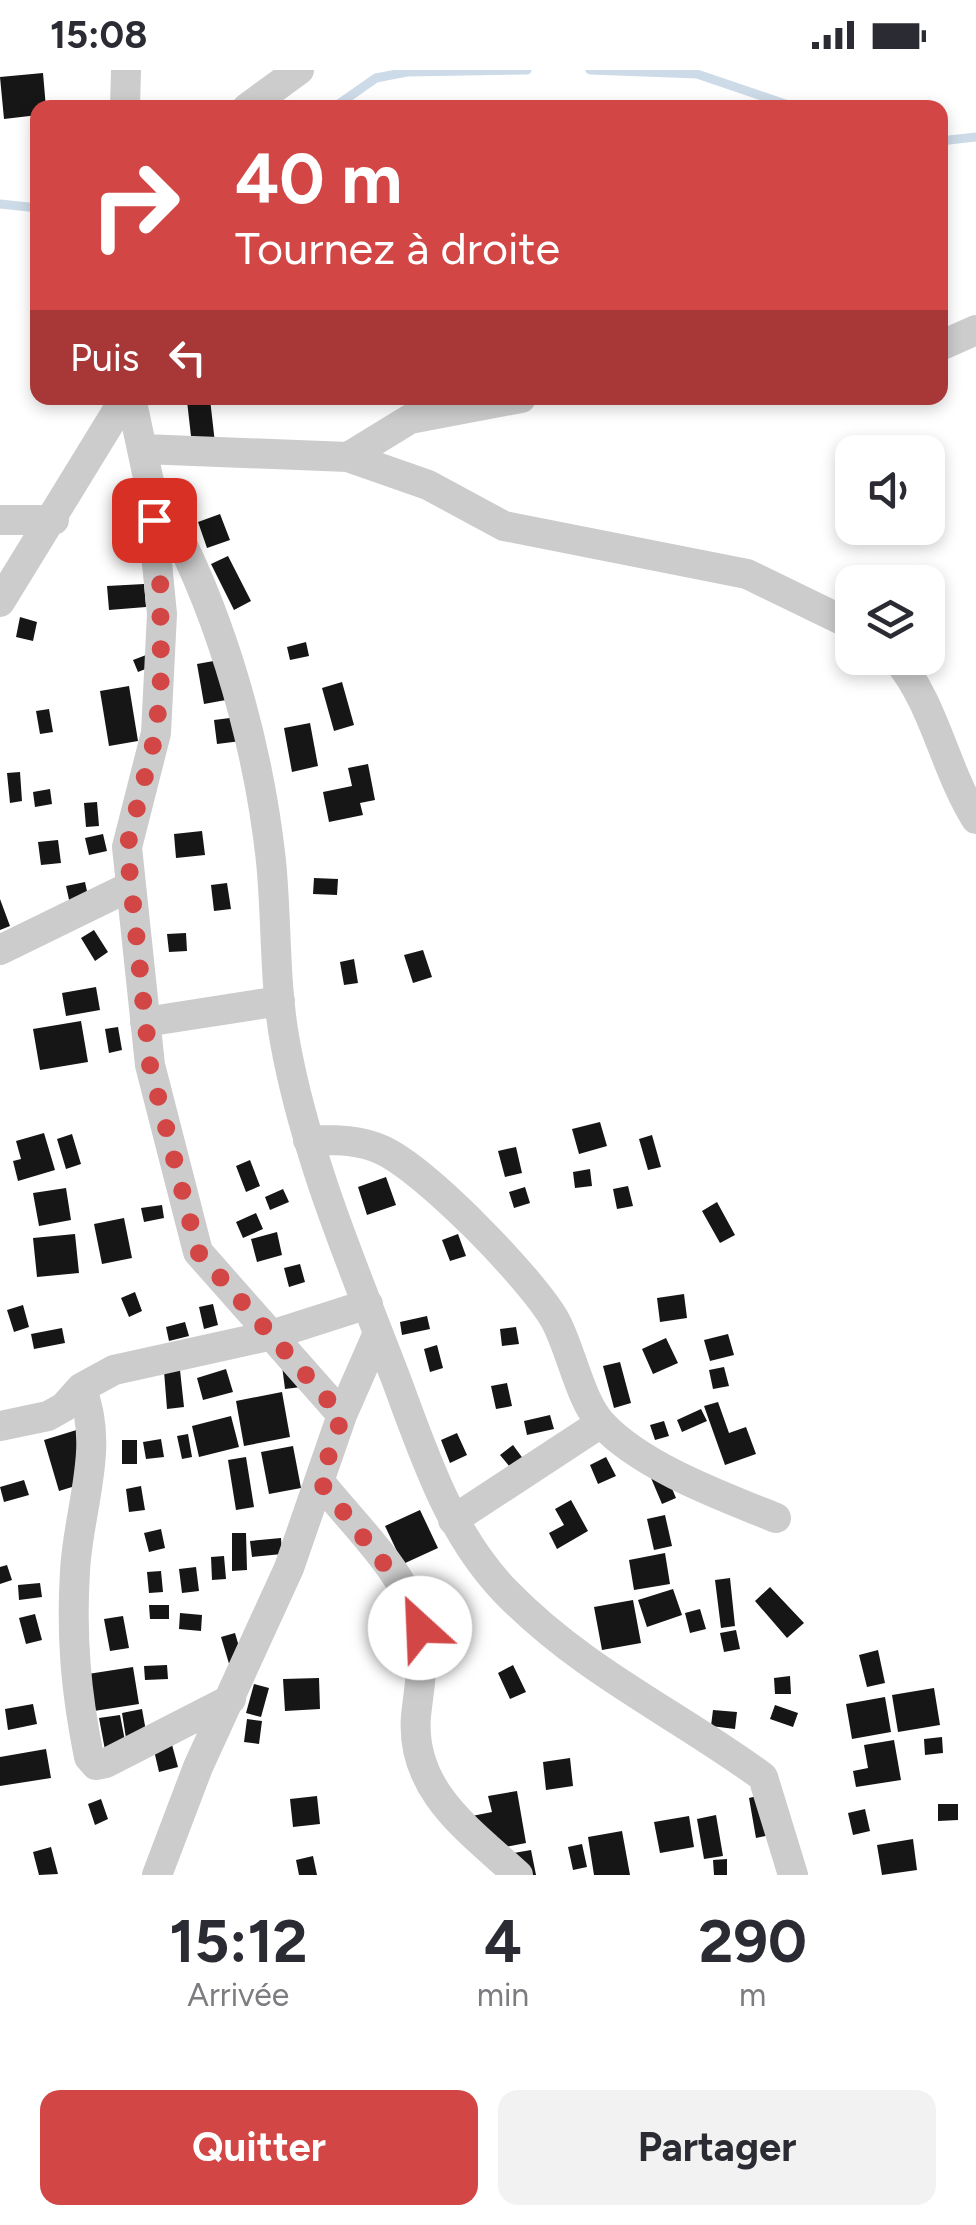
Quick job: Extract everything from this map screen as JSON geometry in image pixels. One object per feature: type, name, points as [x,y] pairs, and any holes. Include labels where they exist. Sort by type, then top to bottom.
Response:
[{"type":"street","points":[[125,100],[126,70]]},
{"type":"street","points":[[257,100],[298,70]]},
{"type":"street","points":[[948,342],[976,330]]},
{"type":"street","points":[[0,602],[124,405]]},
{"type":"street","points":[[130,405],[143,450],[160,558],[161,678],[156,733],[127,847],[128,887],[150,1065],[198,1252],[342,1416]]},
{"type":"street","points":[[348,458],[410,419],[483,405]]},
{"type":"street","points":[[143,450],[348,458],[428,485],[504,526],[747,574],[835,617]]},
{"type":"street","points":[[149,482],[176,527],[208,600],[262,802],[280,1002],[308,1140],[378,1334],[453,1520],[506,1593],[597,1670],[763,1777],[793,1875]]},
{"type":"street","points":[[0,520],[54,520]]},
{"type":"street","points":[[911,675],[958,789],[976,819]]},
{"type":"street","points":[[0,950],[128,887]]},
{"type":"street","points":[[145,1022],[280,1002]]},
{"type":"street","points":[[308,1140],[356,1141],[384,1150],[428,1184],[530,1283],[556,1322],[600,1423],[696,1486],[776,1518]]},
{"type":"street","points":[[0,1426],[48,1416],[81,1388],[114,1370],[268,1336],[368,1304]]},
{"type":"street","points":[[149,1872],[289,1568],[342,1416],[378,1334]]},
{"type":"street","points":[[81,1388],[90,1408],[93,1438],[76,1540],[72,1668],[89,1757],[96,1765],[106,1763],[230,1699]]},
{"type":"street","points":[[453,1520],[600,1423]]},
{"type":"street","points":[[320,1482],[410,1597],[422,1651],[416,1757],[430,1787],[449,1812],[518,1875]]},
{"type":"building","points":[[43,73],[45,100],[30,100],[30,116],[4,119],[0,77]]},
{"type":"building","points":[[187,405],[211,405],[215,443],[192,445]]},
{"type":"building","points":[[220,514],[230,540],[207,548],[198,522]]},
{"type":"building","points":[[228,556],[251,601],[234,610],[211,564]]},
{"type":"building","points":[[144,584],[146,607],[109,610],[107,586]]},
{"type":"building","points":[[20,617],[37,622],[33,641],[16,637]]},
{"type":"building","points":[[306,642],[309,656],[290,660],[287,647]]},
{"type":"building","points":[[154,652],[158,664],[138,672],[133,660]]},
{"type":"building","points":[[219,660],[226,700],[204,704],[197,664]]},
{"type":"building","points":[[342,682],[354,725],[334,731],[322,688]]},
{"type":"building","points":[[129,686],[138,741],[109,746],[100,691]]},
{"type":"building","points":[[49,709],[53,732],[40,734],[36,711]]},
{"type":"building","points":[[238,717],[241,741],[217,744],[214,720]]},
{"type":"building","points":[[310,723],[318,766],[292,772],[284,728]]},
{"type":"building","points":[[368,764],[375,800],[360,803],[363,815],[329,822],[323,792],[352,786],[348,768]]},
{"type":"building","points":[[20,772],[22,801],[10,803],[7,773]]},
{"type":"building","points":[[50,789],[52,804],[35,807],[33,792]]},
{"type":"building","points":[[97,802],[99,826],[86,827],[84,803]]},
{"type":"building","points":[[202,831],[205,855],[176,858],[174,834]]},
{"type":"building","points":[[103,834],[107,851],[89,855],[85,838]]},
{"type":"building","points":[[58,840],[61,863],[41,865],[38,842]]},
{"type":"building","points":[[314,878],[338,879],[337,895],[313,894]]},
{"type":"building","points":[[85,882],[90,905],[71,909],[66,886]]},
{"type":"building","points":[[227,883],[231,909],[214,911],[211,885]]},
{"type":"building","points":[[0,899],[10,926],[0,930]]},
{"type":"building","points":[[94,930],[108,952],[95,961],[81,938]]},
{"type":"building","points":[[186,933],[187,951],[169,952],[167,934]]},
{"type":"building","points":[[423,950],[432,977],[413,983],[404,955]]},
{"type":"building","points":[[354,959],[358,983],[344,985],[340,962]]},
{"type":"building","points":[[96,987],[100,1010],[66,1016],[62,993]]},
{"type":"building","points":[[81,1021],[88,1062],[40,1070],[33,1029]]},
{"type":"building","points":[[118,1027],[122,1050],[109,1053],[105,1029]]},
{"type":"building","points":[[600,1122],[607,1146],[579,1154],[572,1129]]},
{"type":"building","points":[[44,1133],[55,1170],[18,1181],[13,1161],[21,1159],[16,1141]]},
{"type":"building","points":[[72,1134],[81,1164],[66,1169],[57,1139]]},
{"type":"building","points":[[652,1135],[661,1167],[648,1170],[639,1139]]},
{"type":"building","points":[[516,1147],[522,1173],[505,1177],[498,1151]]},
{"type":"building","points":[[250,1160],[260,1186],[246,1192],[236,1166]]},
{"type":"building","points":[[590,1169],[592,1186],[575,1188],[573,1172]]},
{"type":"building","points":[[386,1177],[396,1205],[367,1215],[358,1187]]},
{"type":"building","points":[[628,1186],[633,1206],[617,1209],[613,1189]]},
{"type":"building","points":[[525,1187],[530,1203],[514,1208],[509,1192]]},
{"type":"building","points":[[66,1188],[71,1220],[39,1226],[33,1193]]},
{"type":"building","points":[[283,1189],[289,1202],[270,1210],[265,1197]]},
{"type":"building","points":[[717,1202],[735,1235],[720,1243],[702,1211]]},
{"type":"building","points":[[162,1205],[164,1218],[144,1222],[141,1208]]},
{"type":"building","points":[[256,1213],[263,1229],[243,1238],[236,1222]]},
{"type":"building","points":[[124,1218],[132,1258],[102,1264],[94,1224]]},
{"type":"building","points":[[277,1232],[282,1255],[257,1262],[251,1239]]},
{"type":"building","points":[[75,1234],[79,1273],[37,1277],[33,1238]]},
{"type":"building","points":[[458,1234],[466,1256],[450,1261],[442,1240]]},
{"type":"building","points":[[300,1264],[305,1282],[289,1287],[284,1268]]},
{"type":"building","points":[[135,1292],[142,1311],[129,1317],[121,1298]]},
{"type":"building","points":[[684,1294],[687,1318],[660,1322],[657,1298]]},
{"type":"building","points":[[213,1304],[218,1325],[204,1329],[199,1307]]},
{"type":"building","points":[[23,1305],[29,1327],[14,1332],[7,1310]]},
{"type":"building","points":[[427,1316],[430,1329],[402,1335],[400,1322]]},
{"type":"building","points":[[185,1322],[189,1336],[169,1341],[166,1327]]},
{"type":"building","points":[[516,1327],[519,1344],[502,1346],[500,1329]]},
{"type":"building","points":[[62,1328],[65,1343],[34,1349],[31,1334]]},
{"type":"building","points":[[728,1334],[734,1355],[710,1361],[704,1340]]},
{"type":"building","points":[[666,1338],[678,1363],[653,1374],[642,1349]]},
{"type":"building","points":[[437,1345],[443,1368],[430,1372],[424,1349]]},
{"type":"building","points":[[281,1358],[301,1387],[285,1389]]},
{"type":"building","points":[[620,1362],[631,1403],[614,1408],[603,1366]]},
{"type":"building","points":[[724,1367],[729,1386],[713,1389],[709,1370]]},
{"type":"building","points":[[226,1369],[233,1392],[203,1400],[197,1378]]},
{"type":"building","points":[[180,1370],[184,1407],[167,1409],[164,1371]]},
{"type":"building","points":[[507,1383],[512,1406],[496,1409],[491,1386]]},
{"type":"building","points":[[282,1392],[290,1437],[244,1446],[236,1401]]},
{"type":"building","points":[[718,1402],[729,1433],[746,1427],[756,1454],[725,1465],[704,1406]]},
{"type":"building","points":[[701,1409],[707,1421],[682,1432],[677,1420]]},
{"type":"building","points":[[550,1415],[554,1429],[527,1435],[524,1421]]},
{"type":"building","points":[[231,1416],[239,1447],[199,1457],[192,1426]]},
{"type":"building","points":[[664,1421],[669,1436],[655,1440],[650,1425]]},
{"type":"building","points":[[83,1428],[98,1479],[59,1491],[44,1440]]},
{"type":"building","points":[[457,1433],[467,1455],[450,1463],[441,1440]]},
{"type":"building","points":[[188,1434],[192,1457],[182,1459],[177,1436]]},
{"type":"building","points":[[161,1439],[164,1457],[146,1459],[143,1442]]},
{"type":"building","points":[[122,1440],[137,1440],[137,1464],[122,1464]]},
{"type":"building","points":[[513,1445],[527,1464],[515,1473],[500,1455]]},
{"type":"building","points":[[293,1446],[301,1488],[269,1494],[261,1452]]},
{"type":"building","points":[[246,1457],[254,1507],[236,1510],[228,1460]]},
{"type":"building","points":[[606,1457],[616,1476],[598,1484],[590,1465]]},
{"type":"building","points":[[665,1472],[676,1498],[662,1504],[651,1478]]},
{"type":"building","points":[[24,1480],[29,1495],[4,1502],[0,1487]]},
{"type":"building","points":[[141,1486],[145,1510],[129,1512],[126,1489]]},
{"type":"building","points":[[571,1500],[588,1531],[557,1549],[549,1533],[564,1525],[555,1509]]},
{"type":"building","points":[[420,1510],[438,1548],[403,1564],[385,1526]]},
{"type":"building","points":[[665,1515],[672,1546],[654,1550],[647,1519]]},
{"type":"building","points":[[161,1529],[165,1548],[149,1552],[144,1533]]},
{"type":"building","points":[[232,1533],[246,1533],[247,1570],[232,1571]]},
{"type":"building","points":[[281,1538],[282,1554],[252,1557],[250,1541]]},
{"type":"building","points":[[665,1553],[670,1584],[634,1590],[629,1560]]},
{"type":"building","points":[[224,1556],[226,1579],[212,1580],[211,1557]]},
{"type":"building","points":[[7,1565],[12,1580],[0,1584],[0,1567]]},
{"type":"building","points":[[196,1567],[199,1591],[182,1593],[179,1569]]},
{"type":"building","points":[[161,1571],[163,1592],[149,1593],[147,1572]]},
{"type":"building","points":[[730,1578],[735,1626],[721,1628],[715,1580]]},
{"type":"building","points":[[40,1583],[42,1597],[19,1600],[18,1585]]},
{"type":"building","points":[[770,1587],[804,1623],[787,1638],[755,1601]]},
{"type":"building","points":[[673,1589],[682,1615],[647,1627],[638,1600]]},
{"type":"building","points":[[633,1600],[641,1643],[602,1650],[594,1607]]},
{"type":"building","points":[[149,1605],[169,1605],[169,1619],[150,1619]]},
{"type":"building","points":[[700,1609],[706,1629],[690,1633],[685,1613]]},
{"type":"building","points":[[180,1613],[202,1615],[201,1631],[179,1629]]},
{"type":"building","points":[[35,1614],[42,1640],[26,1644],[19,1618]]},
{"type":"building","points":[[123,1616],[129,1648],[110,1651],[104,1619]]},
{"type":"building","points":[[736,1630],[740,1649],[724,1652],[720,1633]]},
{"type":"building","points":[[235,1633],[247,1674],[233,1677],[221,1637]]},
{"type":"building","points":[[878,1650],[885,1683],[867,1687],[859,1655]]},
{"type":"building","points":[[167,1665],[168,1679],[145,1680],[144,1666]]},
{"type":"building","points":[[513,1665],[526,1692],[510,1699],[498,1673]]},
{"type":"building","points":[[133,1667],[139,1704],[94,1711],[88,1674]]},
{"type":"building","points":[[790,1676],[791,1694],[775,1694],[774,1678]]},
{"type":"building","points":[[319,1678],[320,1709],[285,1711],[283,1679]]},
{"type":"building","points":[[254,1684],[269,1688],[261,1717],[246,1713]]},
{"type":"building","points":[[934,1688],[940,1725],[898,1732],[892,1695]]},
{"type":"building","points":[[885,1697],[891,1732],[852,1739],[846,1704]]},
{"type":"building","points":[[33,1704],[37,1724],[8,1730],[5,1709]]},
{"type":"building","points":[[775,1705],[798,1713],[793,1727],[770,1719]]},
{"type":"building","points":[[142,1709],[149,1748],[128,1751],[122,1713]]},
{"type":"building","points":[[713,1710],[737,1712],[735,1729],[711,1726]]},
{"type":"building","points":[[120,1715],[126,1746],[105,1750],[99,1718]]},
{"type":"building","points":[[247,1719],[262,1721],[259,1744],[244,1742]]},
{"type":"building","points":[[942,1737],[943,1753],[925,1755],[924,1739]]},
{"type":"building","points":[[894,1740],[901,1780],[856,1787],[853,1771],[868,1768],[864,1745]]},
{"type":"building","points":[[171,1741],[178,1767],[159,1772],[153,1746]]},
{"type":"building","points":[[46,1749],[51,1778],[0,1786],[0,1757]]},
{"type":"building","points":[[570,1758],[573,1786],[546,1790],[543,1762]]},
{"type":"building","points":[[517,1791],[526,1843],[479,1852],[472,1816],[492,1812],[488,1796]]},
{"type":"building","points":[[766,1794],[774,1834],[756,1838],[749,1798]]},
{"type":"building","points":[[317,1796],[320,1824],[293,1827],[290,1799]]},
{"type":"building","points":[[101,1799],[108,1819],[95,1825],[88,1804]]},
{"type":"building","points":[[938,1804],[958,1804],[958,1820],[938,1821]]},
{"type":"building","points":[[865,1809],[870,1831],[853,1835],[848,1813]]},
{"type":"building","points":[[716,1815],[723,1856],[704,1859],[697,1819]]},
{"type":"building","points":[[689,1816],[694,1847],[660,1853],[654,1822]]},
{"type":"building","points":[[622,1831],[630,1875],[594,1875],[588,1837]]},
{"type":"building","points":[[913,1839],[917,1870],[882,1875],[877,1845]]},
{"type":"building","points":[[582,1844],[587,1867],[573,1870],[568,1847]]},
{"type":"building","points":[[51,1847],[58,1874],[39,1875],[33,1852]]},
{"type":"building","points":[[531,1850],[536,1875],[506,1875],[503,1855]]},
{"type":"building","points":[[313,1856],[317,1875],[299,1875],[296,1860]]},
{"type":"building","points":[[727,1859],[727,1875],[714,1875],[713,1860]]},
{"type":"waterway","points":[[344,100],[376,78],[407,72],[527,70]]},
{"type":"waterway","points":[[590,70],[697,74],[773,100]]},
{"type":"waterway","points":[[948,140],[976,137]]},
{"type":"waterway","points":[[0,204],[30,207]]},
{"type":"route","points":[[154,520],[160,558],[161,678],[156,733],[127,847],[128,887],[150,1065],[198,1252],[342,1416],[320,1482],[410,1597],[420,1628]]}]
